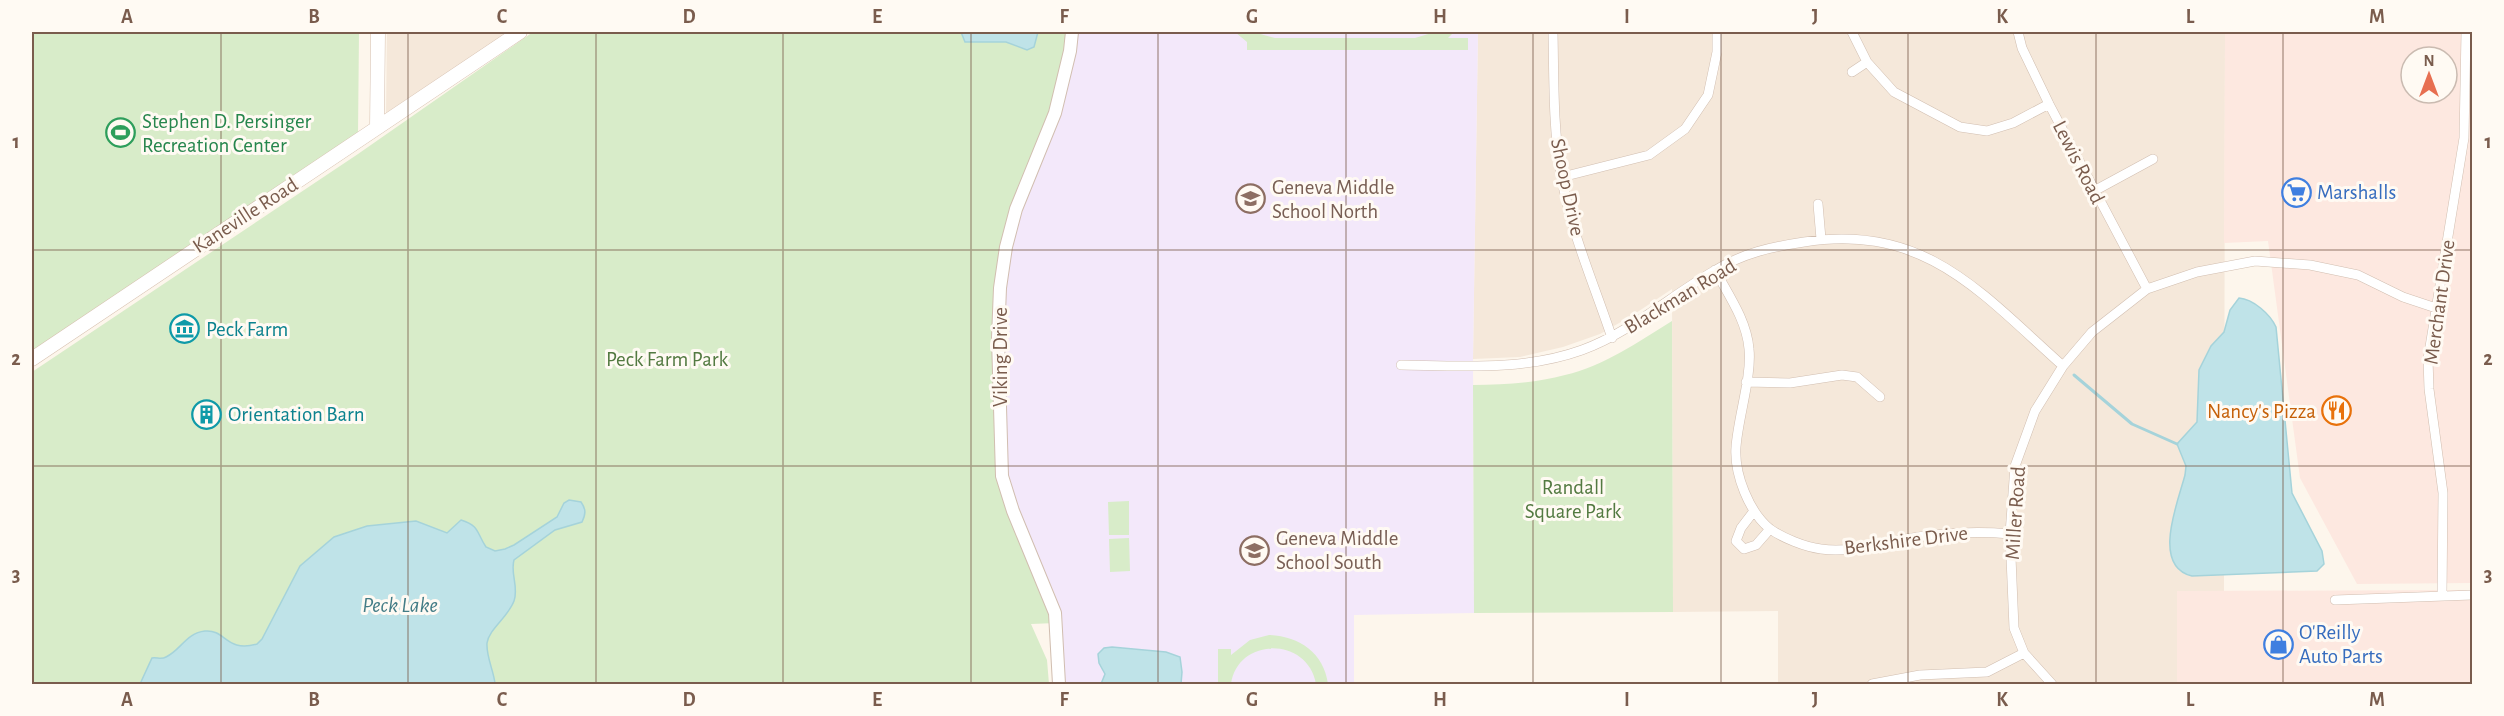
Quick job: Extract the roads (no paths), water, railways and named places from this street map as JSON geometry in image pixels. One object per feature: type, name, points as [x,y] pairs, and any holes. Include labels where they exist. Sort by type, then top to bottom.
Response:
[{"type":"main road","points":[[377,128],[378,32]]},
{"type":"main road","name":"Kaneville Road","points":[[32,359],[172,263],[520,32]]},
{"type":"street","name":"Viking Drive","points":[[1059,684],[1053,606],[1013,511],[1002,476],[998,338],[1000,288],[1016,209],[1055,113],[1070,51],[1072,32]]},
{"type":"street","name":"Shoop Drive","points":[[1553,32],[1554,125],[1562,177],[1575,228],[1612,338]]},
{"type":"street","points":[[1562,177],[1649,156],[1685,129],[1708,95],[1717,52],[1717,32]]},
{"type":"street","points":[[1852,32],[1867,62],[1894,92],[1960,127],[1987,131],[2013,123],[2049,104]]},
{"type":"street","name":"Lewis Road","points":[[2018,32],[2022,48],[2049,104],[2147,289]]},
{"type":"street","name":"Merchant Drive","points":[[2442,596],[2443,493],[2428,384],[2428,359],[2464,138],[2469,44],[2466,32]]},
{"type":"street","points":[[1852,72],[1867,62]]},
{"type":"street","points":[[2094,191],[2153,159]]},
{"type":"street","points":[[1818,204],[1821,239]]},
{"type":"street","name":"Blackman Road","points":[[1401,365],[1520,365],[1554,358],[1612,338],[1715,270],[1763,248],[1821,239],[1867,239],[1917,252],[1966,279],[2063,366]]},
{"type":"street","name":"Miller Road","points":[[2052,684],[2024,653],[2014,628],[2010,534],[2015,466],[2035,411],[2063,366],[2092,332],[2147,289],[2198,272],[2255,261],[2310,266],[2358,275],[2403,297],[2436,308]]},
{"type":"street","name":"Berkshire Drive","points":[[1715,270],[1738,313],[1749,348],[1736,454],[1743,486],[1754,511],[1770,529],[1821,549],[1864,548],[1909,538],[1975,532],[2010,534]]},
{"type":"street","points":[[1746,381],[1790,383],[1850,376],[1857,377],[1880,397]]},
{"type":"street","points":[[1754,511],[1741,528],[1736,541],[1744,549],[1756,545],[1770,529]]},
{"type":"street","points":[[2335,600],[2472,595]]},
{"type":"street","points":[[1872,684],[1920,675],[1987,672],[2024,653]]},
{"type":"water","points":[[961,32],[1038,32],[1034,47],[1027,50],[1006,42],[965,42]]},
{"type":"water","points":[[2239,298],[2250,301],[2261,308],[2276,327],[2292,493],[2322,551],[2324,564],[2317,571],[2192,576],[2180,570],[2173,560],[2170,532],[2186,466],[2177,444],[2197,422],[2199,370],[2211,346],[2224,332],[2230,310]]},
{"type":"water","name":"Peck Lake","points":[[569,500],[581,502],[583,505],[585,512],[582,522],[555,530],[514,560],[516,591],[514,601],[491,633],[487,643],[495,684],[140,684],[152,658],[166,657],[198,632],[212,631],[239,645],[257,644],[262,639],[300,566],[334,537],[367,526],[416,521],[447,533],[461,520],[475,527],[486,547],[495,551],[514,545],[557,517],[564,503]]},
{"type":"water","points":[[1104,648],[1166,652],[1180,657],[1181,684],[1101,684],[1105,674],[1099,663],[1098,654]]},
{"type":"waterway","points":[[2074,375],[2132,424],[2177,444]]},
{"type":"place","name":"Stephen D. Persinger Recreation Center","points":[[121,133]]},
{"type":"place","name":"Marshalls","points":[[2296,192]]},
{"type":"place","name":"Geneva Middle School North","points":[[1251,199]]},
{"type":"place","name":"Peck Farm","points":[[185,329]]},
{"type":"place","name":"Nancy's Pizza","points":[[2337,411]]},
{"type":"place","name":"Orientation Barn","points":[[207,414]]},
{"type":"place","name":"Geneva Middle School South","points":[[1255,550]]},
{"type":"place","name":"O'Reilly Auto Parts","points":[[2278,644]]},
{"type":"park label","name":"Peck Farm Park","points":[[667,359]]},
{"type":"park label","name":"Randall Square Park","points":[[1573,499]]}]
